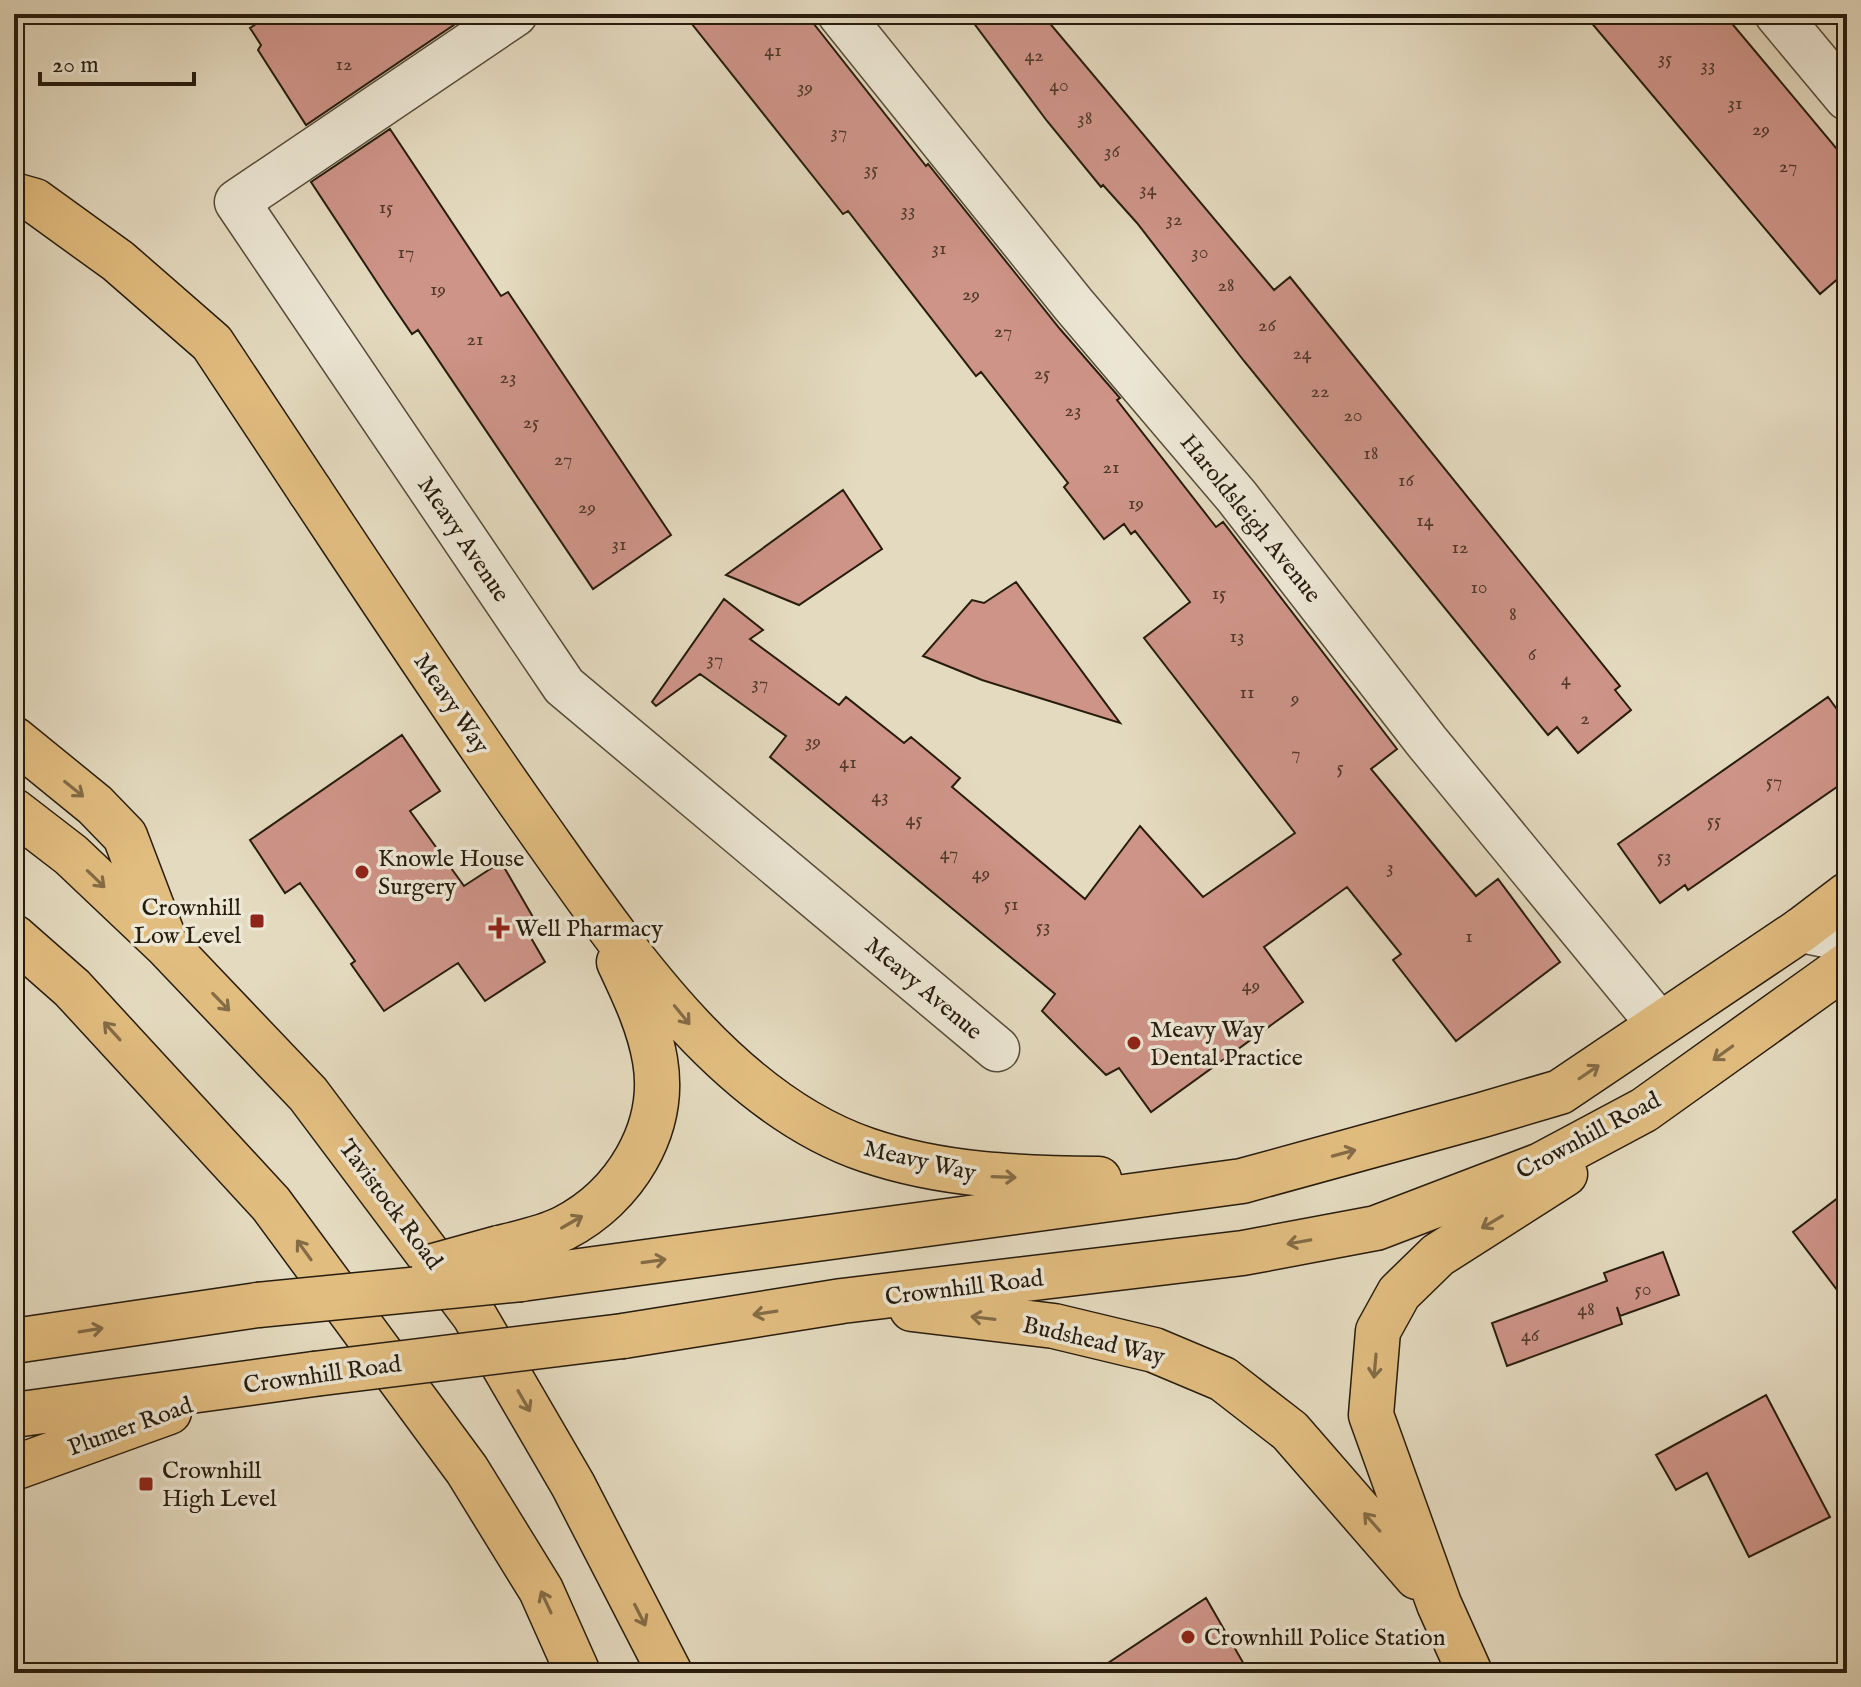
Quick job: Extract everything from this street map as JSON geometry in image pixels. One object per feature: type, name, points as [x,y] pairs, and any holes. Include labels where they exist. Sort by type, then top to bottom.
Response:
[{"type":"main road","name":"Meavy Way","points":[[14,195],[35,201],[118,261],[212,343],[470,731],[598,912],[709,1048],[756,1089],[813,1125],[865,1150],[931,1168],[994,1177],[1242,1181]]},
{"type":"main road","points":[[14,739],[95,805],[125,836],[167,946]]},
{"type":"main road","name":"Tavistock Road","points":[[14,811],[71,855],[167,946],[308,1094],[474,1315],[573,1485],[670,1673]]},
{"type":"main road","points":[[14,1341],[279,1303],[510,1264],[1242,1181],[1560,1092],[1801,930],[1847,895]]},
{"type":"main road","name":"Meavy Way","points":[[510,1264],[592,1210],[616,1189],[649,1134],[657,1103],[656,1064],[648,1026],[598,912]]},
{"type":"main road","points":[[14,937],[72,988],[271,1204],[467,1470],[541,1590],[578,1673]]},
{"type":"main road","name":"Crownhill Road","points":[[14,1415],[623,1336],[842,1301],[1243,1253],[1376,1228],[1541,1165],[1644,1110],[1847,965]]},
{"type":"main road","name":"Budshead Way","points":[[1470,1673],[1439,1604],[1371,1415],[1378,1331],[1399,1293],[1438,1255],[1548,1188],[1644,1110]]},
{"type":"main road","name":"Budshead Way","points":[[842,1301],[1054,1326],[1154,1350],[1223,1379],[1290,1431],[1379,1530],[1439,1604]]},
{"type":"main road","name":"Plumer Road","points":[[14,1468],[246,1384]]},
{"type":"street","name":"Meavy Avenue","points":[[515,14],[237,202],[564,686],[997,1049]]},
{"type":"street","name":"Haroldsleigh Avenue","points":[[840,14],[1073,304],[1237,497],[1466,791],[1659,1024]]},
{"type":"street","points":[[1777,14],[1847,98]]},
{"type":"street","points":[[1801,930],[1830,936],[1847,924]]},
{"type":"building","points":[[271,14],[470,14],[306,125],[258,50],[261,45],[250,28]]},
{"type":"building","points":[[684,14],[806,14],[926,166],[928,164],[1060,329],[1120,398],[1117,400],[1216,527],[1223,522],[1397,749],[1371,769],[1476,896],[1498,879],[1560,962],[1456,1041],[1393,960],[1401,954],[1347,887],[1264,947],[1303,1002],[1151,1112],[1119,1068],[1106,1075],[1042,1011],[1055,994],[770,757],[786,736],[700,674],[656,706],[652,702],[724,599],[763,630],[750,639],[839,705],[846,697],[904,743],[911,737],[960,778],[952,787],[1085,899],[1140,826],[1203,897],[1295,833],[1144,638],[1190,602],[1135,531],[1131,534],[1124,524],[1104,539],[1064,487],[1068,483],[981,372],[976,376],[848,211],[843,214]]},
{"type":"building","points":[[967,14],[1042,14],[1274,290],[1290,277],[1620,686],[1615,690],[1631,710],[1578,753],[1557,727],[1548,735],[1244,361],[1137,223],[1103,185],[1101,187],[1047,121]]},
{"type":"building","points":[[1584,14],[1724,14],[1847,161],[1847,271],[1820,294]]},
{"type":"building","points":[[390,129],[501,296],[508,292],[671,535],[593,589],[418,330],[412,334],[311,182]]},
{"type":"building","points":[[843,490],[882,549],[799,605],[726,575]]},
{"type":"building","points":[[1016,582],[1120,723],[982,680],[923,656],[972,600],[984,603]]},
{"type":"building","points":[[1828,697],[1847,723],[1847,780],[1688,890],[1685,885],[1660,903],[1618,844]]},
{"type":"building","name":"Knowle House Surgery","points":[[402,735],[440,791],[410,811],[464,886],[501,862],[537,924],[527,931],[545,962],[485,1001],[458,963],[384,1011],[351,964],[355,961],[300,883],[285,893],[250,840]]},
{"type":"building","points":[[1847,1191],[1847,1303],[1793,1232]]},
{"type":"building","points":[[1663,1252],[1679,1295],[1620,1316],[1617,1307],[1622,1324],[1507,1366],[1492,1323],[1607,1281],[1604,1273]]},
{"type":"building","points":[[1766,1395],[1830,1517],[1749,1557],[1707,1473],[1676,1490],[1656,1455]]},
{"type":"building","name":"Crownhill Police Station","points":[[1206,1598],[1249,1673],[1093,1673]]},
{"type":"place","name":"Knowle House Surgery","points":[[362,872]]},
{"type":"place","name":"Crownhill Low Level","points":[[257,921]]},
{"type":"place","name":"Well Pharmacy","points":[[499,928]]},
{"type":"place","name":"Meavy Way Dental Practice","points":[[1134,1043]]},
{"type":"place","name":"Crownhill High Level","points":[[146,1484]]},
{"type":"place","name":"Crownhill Police Station","points":[[1188,1637]]}]
